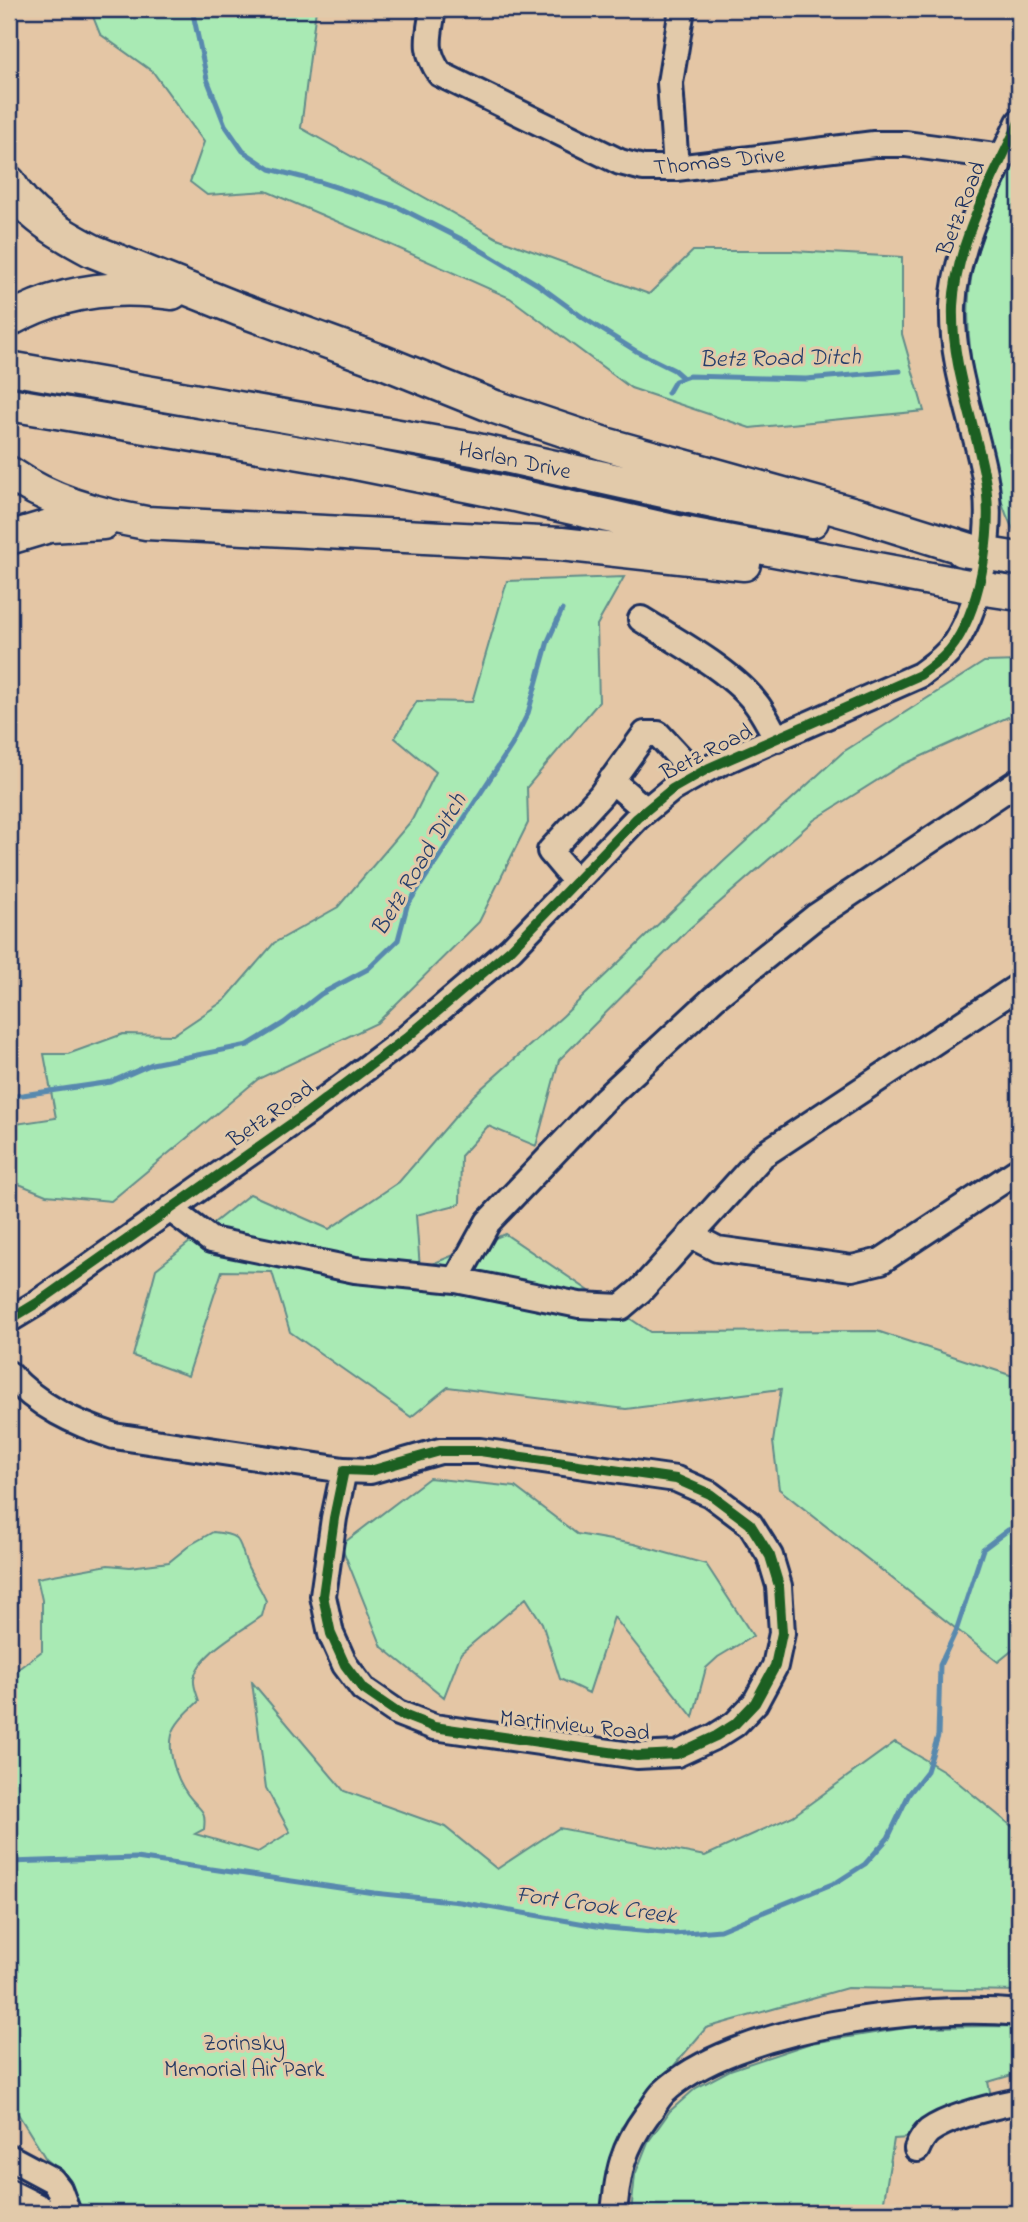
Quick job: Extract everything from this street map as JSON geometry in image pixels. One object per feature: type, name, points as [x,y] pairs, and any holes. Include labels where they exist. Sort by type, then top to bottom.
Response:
[{"type":"main road","points":[[9,182],[34,214],[71,240],[121,263],[238,309],[383,362],[495,407],[605,444],[862,516],[983,554]]},
{"type":"main road","points":[[9,320],[42,303],[93,291],[156,291],[238,309]]},
{"type":"main road","name":"Harlan Drive","points":[[19,370],[473,449],[731,506],[1019,559]]},
{"type":"main road","name":"Harlan Drive","points":[[16,405],[349,462],[515,495],[678,532],[1019,594]]},
{"type":"main road","points":[[9,473],[48,497],[107,516],[146,523]]},
{"type":"main road","points":[[9,538],[30,530],[61,524],[146,523],[561,544],[979,588]]},
{"type":"street","name":"Thomas Drive","points":[[433,9],[428,43],[430,60],[440,74],[620,162],[643,168],[676,168],[874,144],[906,144],[1003,157]]},
{"type":"street","points":[[676,168],[670,83],[682,9]]},
{"type":"street","name":"Betz Road","points":[[9,1320],[308,1112],[405,1039],[511,948],[646,810],[672,789],[696,775],[920,675],[955,644],[968,619],[979,588],[987,522],[985,475],[956,357],[953,306],[955,286],[964,249],[1019,122]]},
{"type":"street","points":[[641,619],[691,650],[734,683],[757,705],[777,739]]},
{"type":"street","points":[[576,882],[550,850],[611,780],[645,734],[658,734],[696,775]]},
{"type":"street","points":[[611,780],[646,810]]},
{"type":"street","points":[[456,1279],[488,1222],[605,1100],[713,998],[815,917],[1019,781]]},
{"type":"street","points":[[170,1209],[211,1240],[355,1270],[456,1279],[579,1305],[621,1307],[641,1290],[763,1155],[1019,986]]},
{"type":"street","points":[[690,1235],[717,1249],[852,1268],[881,1261],[1019,1170]]},
{"type":"street","name":"Martinview Road","points":[[9,1374],[34,1398],[61,1416],[114,1436],[344,1470],[370,1471],[440,1451],[480,1451],[676,1479],[710,1494],[750,1524],[770,1556],[779,1586],[782,1633],[775,1666],[755,1703],[735,1724],[716,1737],[677,1754],[637,1756],[521,1741],[434,1727],[398,1713],[363,1689],[345,1665],[331,1634],[323,1596],[344,1470]]},
{"type":"street","points":[[614,2213],[622,2157],[637,2129],[662,2094],[688,2074],[715,2059],[829,2025],[881,2016],[929,2011],[1019,2013]]},
{"type":"street","points":[[917,2149],[922,2138],[945,2122],[1019,2101]]},
{"type":"street","points":[[9,2157],[52,2180],[59,2189],[68,2213]]},
{"type":"street","points":[[9,2192],[51,2213]]},
{"type":"green space","points":[[90,9],[316,9],[301,128],[497,238],[649,294],[693,251],[792,251],[902,257],[902,334],[924,411],[750,428],[631,388],[510,298],[371,236],[266,191],[207,195],[190,182],[204,142],[153,72],[100,34]]},
{"type":"green space","points":[[1019,154],[1019,538],[1003,506],[989,448],[971,358],[968,313],[969,291],[977,253]]},
{"type":"green space","points":[[624,577],[597,625],[599,702],[527,787],[528,823],[479,922],[377,1023],[258,1079],[111,1201],[46,1195],[9,1180],[9,1125],[56,1118],[44,1054],[68,1054],[123,1034],[173,1035],[225,1000],[274,943],[338,907],[412,820],[436,772],[395,738],[417,701],[472,702],[507,581]]},
{"type":"green space","points":[[1019,661],[1019,720],[1008,717],[900,766],[814,820],[689,929],[559,1060],[536,1146],[488,1126],[461,1156],[460,1204],[416,1215],[420,1269],[505,1234],[650,1332],[877,1331],[1019,1378],[1019,1645],[998,1662],[779,1489],[773,1442],[781,1389],[626,1409],[448,1387],[411,1417],[290,1332],[272,1272],[222,1271],[188,1376],[133,1356],[156,1269],[250,1194],[329,1229],[399,1182],[474,1095],[563,1016],[723,862],[843,752],[984,662]]},
{"type":"green space","points":[[429,1478],[515,1487],[577,1534],[634,1544],[706,1564],[753,1636],[718,1657],[706,1668],[693,1717],[614,1617],[589,1693],[560,1679],[542,1623],[526,1598],[461,1653],[444,1697],[382,1647],[341,1545]]},
{"type":"green space","name":"Zorinsky Memorial Air Park","points":[[213,1532],[236,1538],[266,1601],[262,1616],[222,1643],[197,1669],[194,1679],[199,1701],[179,1721],[172,1735],[171,1752],[175,1770],[188,1795],[204,1816],[204,1829],[195,1834],[258,1852],[290,1832],[266,1788],[252,1682],[344,1791],[445,1827],[497,1869],[559,1828],[705,1856],[793,1816],[895,1742],[944,1771],[1019,1832],[1019,1991],[847,1988],[706,2028],[621,2128],[600,2213],[87,2213],[75,2201],[66,2175],[46,2159],[15,2109],[9,2109],[9,1672],[14,1672],[42,1651],[42,1600],[37,1578],[108,1565],[130,1567],[169,1562],[190,1545]]},
{"type":"green space","points":[[912,2027],[1019,2028],[1019,2073],[988,2082],[991,2096],[915,2127],[908,2138],[894,2139],[882,2213],[631,2213],[635,2175],[648,2142],[670,2111],[696,2088],[730,2070],[811,2043]]},
{"type":"waterway","points":[[192,9],[207,79],[225,125],[243,151],[270,169],[398,207],[467,242],[537,284],[585,319],[682,377]]},
{"type":"waterway","name":"Betz Road Ditch","points":[[668,393],[675,381],[689,376],[806,379],[900,371]]},
{"type":"waterway","name":"Betz Road Ditch","points":[[9,1097],[111,1082],[152,1064],[248,1045],[284,1023],[321,994],[368,969],[398,940],[407,906],[512,745],[528,713],[548,641],[562,610]]},
{"type":"waterway","name":"Fort Crook Creek","points":[[9,1862],[136,1858],[374,1893],[460,1902],[608,1928],[674,1934],[720,1930],[837,1882],[865,1864],[888,1838],[909,1794],[927,1771],[938,1736],[940,1665],[956,1631],[983,1549],[1008,1530],[1019,1527]]},
{"type":"cycle path","points":[[9,1320],[308,1112],[405,1039],[511,949],[637,818],[672,789],[709,768],[920,675],[951,648],[973,605],[984,561],[988,515],[984,473],[955,349],[953,306],[956,282],[977,211],[1019,122]]},
{"type":"cycle path","points":[[440,1451],[480,1451],[676,1479],[710,1494],[750,1524],[770,1556],[779,1586],[782,1633],[775,1666],[755,1703],[735,1724],[677,1754],[637,1756],[434,1727],[398,1713],[363,1689],[345,1665],[331,1634],[323,1596],[344,1470],[370,1471],[440,1451]]}]
